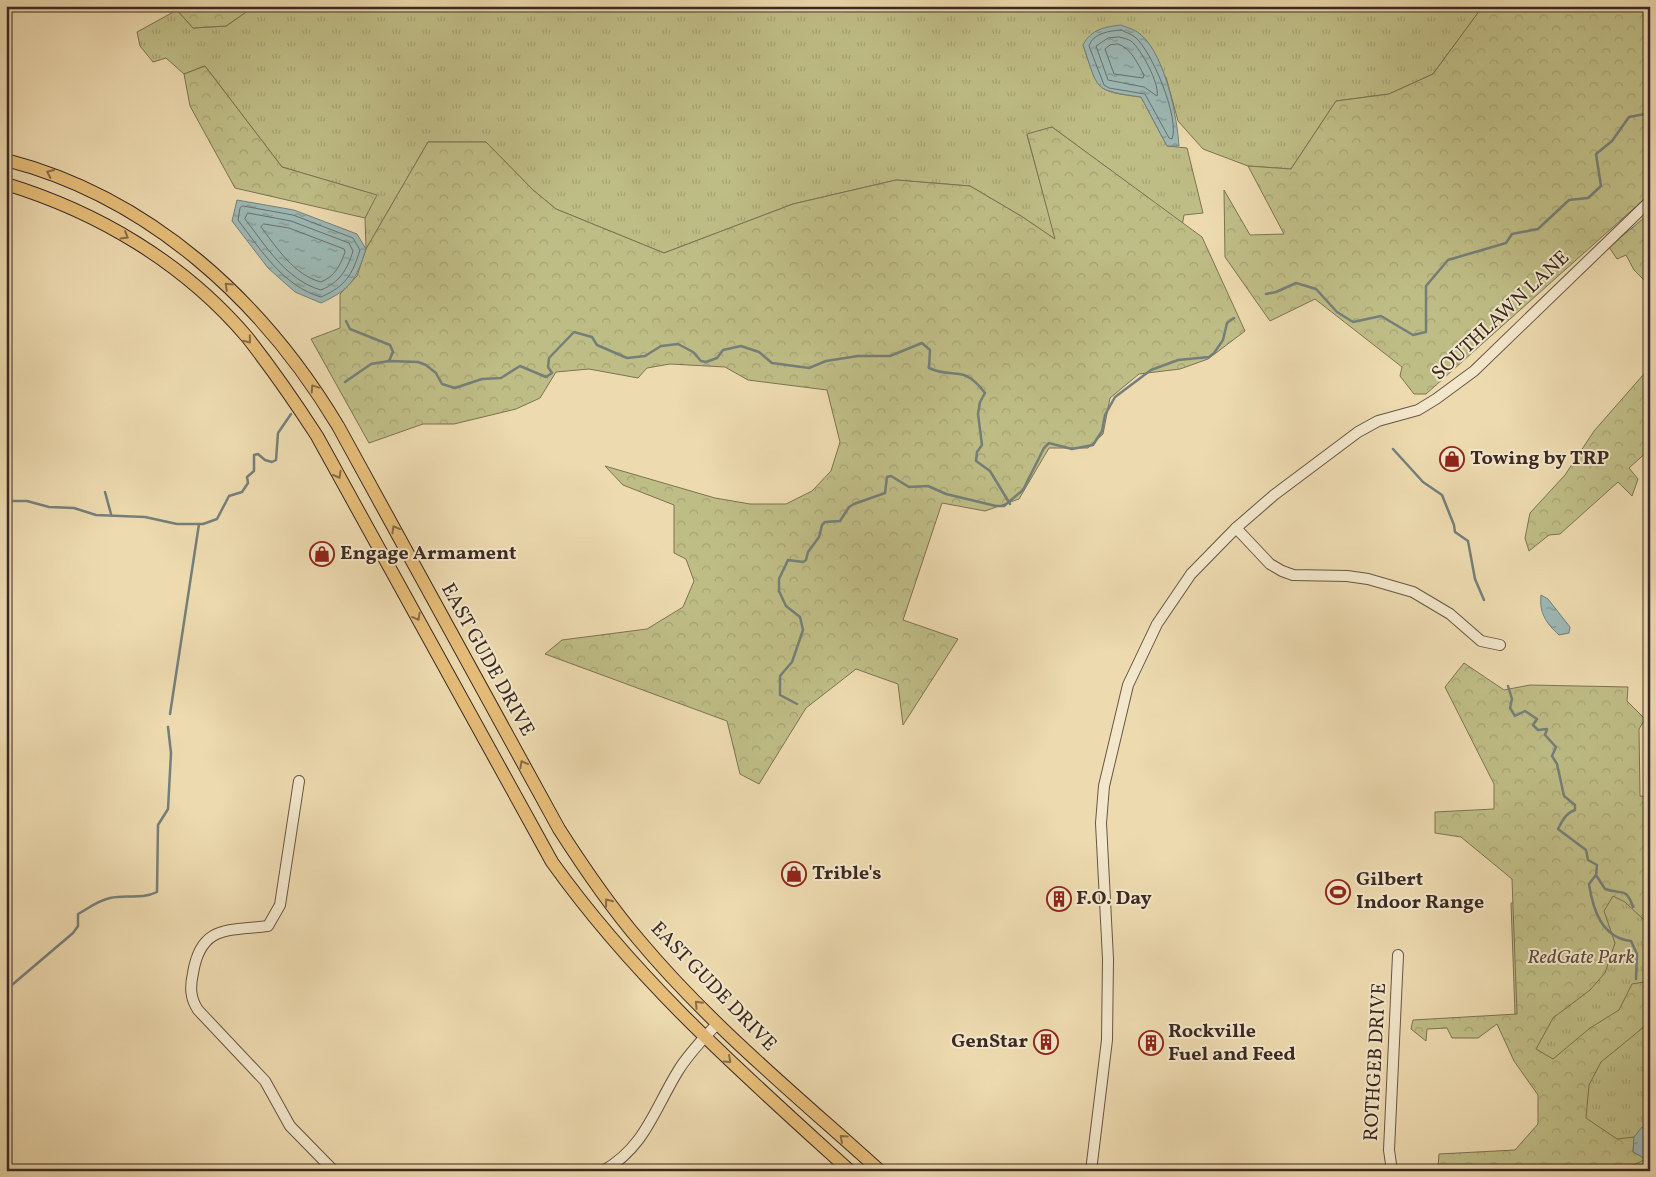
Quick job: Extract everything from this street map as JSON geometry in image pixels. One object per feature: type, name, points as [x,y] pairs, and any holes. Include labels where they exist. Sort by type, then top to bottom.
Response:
[{"type":"main road","name":"EAST GUDE DRIVE","points":[[6,160],[42,169],[92,193],[172,238],[206,265],[250,307],[287,350],[316,390],[366,477],[559,829],[601,892],[639,940],[717,1024],[880,1171]]},
{"type":"main road","name":"EAST GUDE DRIVE","points":[[6,184],[82,213],[123,234],[159,256],[194,285],[246,336],[289,393],[326,452],[552,862],[618,948],[704,1038],[850,1171]]},
{"type":"main road","points":[[159,256],[172,238]]},
{"type":"street","name":"SOUTHLAWN LANE","points":[[1092,1171],[1107,1040],[1108,960],[1101,823],[1104,786],[1128,685],[1140,656],[1157,624],[1191,574],[1236,528],[1274,495],[1358,432],[1378,421],[1418,410],[1436,400],[1474,371],[1650,202]]},
{"type":"street","points":[[1236,528],[1270,564],[1282,572],[1298,576],[1347,576],[1368,579],[1413,592],[1450,614],[1481,641],[1500,645]]},
{"type":"street","points":[[299,782],[280,905],[268,926],[220,931],[205,941],[196,956],[190,988],[193,1002],[198,1010],[265,1081],[290,1126],[334,1171]]},
{"type":"street","name":"ROTHGEB DRIVE","points":[[1392,1171],[1389,1150],[1398,955]]},
{"type":"street","points":[[603,1171],[621,1159],[637,1143],[678,1070],[717,1024]]},
{"type":"green space","points":[[184,6],[255,6],[226,26],[193,28],[177,10]]},
{"type":"green space","points":[[255,6],[1483,6],[1433,74],[1389,94],[1336,101],[1291,169],[1248,166],[1203,149],[1178,121],[1166,77],[1083,45],[1092,71],[1100,86],[1114,93],[1141,97],[1167,146],[1187,148],[1203,213],[1184,215],[1180,238],[1157,219],[1147,197],[1052,127],[1027,135],[1056,240],[1021,216],[970,186],[896,180],[793,204],[664,253],[556,209],[533,190],[486,142],[428,142],[366,249],[365,218],[376,195],[282,167],[205,66],[184,74],[166,58],[153,62],[140,46],[137,32],[177,10],[193,28],[226,26]]},
{"type":"green space","points":[[1483,6],[1650,6],[1650,194],[1426,394],[1414,394],[1400,376],[1402,367],[1315,299],[1270,321],[1225,257],[1224,190],[1250,235],[1284,234],[1248,166],[1291,169],[1336,101],[1389,94],[1433,74]]},
{"type":"green space","points":[[205,66],[282,167],[377,195],[365,218],[235,188],[190,106],[184,74]]},
{"type":"green space","points":[[1052,127],[1202,237],[1245,331],[1208,359],[1180,369],[1139,374],[1110,398],[1103,434],[1088,448],[1049,448],[1019,499],[985,511],[942,503],[903,620],[958,639],[903,725],[898,684],[856,669],[806,708],[759,784],[740,774],[727,721],[545,654],[562,640],[647,629],[683,607],[694,581],[686,559],[674,553],[674,505],[623,485],[605,466],[715,498],[750,504],[786,504],[812,491],[831,471],[840,442],[827,390],[748,380],[725,367],[670,364],[647,368],[638,378],[589,369],[556,372],[540,398],[516,409],[454,424],[423,424],[369,443],[311,339],[340,328],[340,294],[357,276],[366,249],[428,142],[486,142],[533,190],[556,209],[664,253],[793,204],[896,180],[970,186],[1021,216],[1055,239],[1027,134]]},
{"type":"green space","points":[[1650,213],[1650,286],[1634,270],[1626,255],[1617,259],[1609,247]]},
{"type":"green space","points":[[1650,367],[1650,449],[1629,468],[1638,479],[1632,496],[1618,482],[1560,534],[1549,535],[1529,551],[1525,538],[1530,513],[1565,475],[1594,431]]},
{"type":"green space","points":[[1464,663],[1504,690],[1530,685],[1628,687],[1627,701],[1645,719],[1639,729],[1640,796],[1650,797],[1650,917],[1645,921],[1625,902],[1613,896],[1604,911],[1615,943],[1605,973],[1590,990],[1553,1018],[1536,1049],[1553,1059],[1590,1028],[1619,1010],[1632,984],[1650,981],[1650,1022],[1601,1062],[1589,1085],[1586,1118],[1617,1139],[1634,1137],[1633,1152],[1646,1159],[1623,1170],[1440,1171],[1438,1167],[1439,1154],[1515,1150],[1538,1124],[1538,1095],[1514,1061],[1497,1024],[1478,1038],[1452,1038],[1447,1028],[1427,1029],[1426,1041],[1411,1029],[1413,1020],[1517,1014],[1512,879],[1461,837],[1435,833],[1435,812],[1494,809],[1494,784],[1445,687]]},
{"type":"green space","name":"RedGate Park","points":[[1650,804],[1650,1171],[1600,1171],[1515,1014],[1511,903],[1539,901]]},
{"type":"water","points":[[1121,25],[1136,31],[1146,40],[1154,52],[1172,100],[1179,146],[1167,146],[1141,97],[1105,90],[1095,80],[1083,45],[1094,32]]},
{"type":"water","points":[[237,200],[294,210],[357,234],[366,249],[359,269],[351,282],[339,293],[321,303],[295,292],[268,268],[232,221]]},
{"type":"water","points":[[1541,595],[1548,599],[1570,627],[1569,633],[1559,635],[1547,622],[1542,612]]},
{"type":"water","points":[[1642,1127],[1649,1131],[1650,1129],[1650,1155],[1646,1159],[1633,1152],[1634,1137]]},
{"type":"waterway","points":[[1266,294],[1276,292],[1296,283],[1316,289],[1337,312],[1353,322],[1381,316],[1413,335],[1426,332],[1426,286],[1448,260],[1506,243],[1512,234],[1538,229],[1569,200],[1588,198],[1601,186],[1596,154],[1612,141],[1629,117],[1650,113]]},
{"type":"waterway","points":[[797,704],[780,695],[780,676],[792,662],[803,630],[800,617],[786,606],[779,591],[779,579],[788,560],[803,562],[806,560],[808,552],[819,537],[822,525],[825,522],[840,521],[849,507],[885,493],[887,477],[891,476],[909,487],[928,486],[946,494],[996,506],[1004,506],[1023,490],[1044,448],[1049,443],[1072,449],[1093,445],[1102,431],[1105,415],[1115,397],[1151,370],[1178,360],[1209,357],[1223,340],[1227,323],[1234,318]]},
{"type":"waterway","points":[[346,321],[350,329],[390,345],[393,352],[389,361]]},
{"type":"waterway","points":[[345,382],[371,364],[389,361],[418,362],[426,365],[436,373],[442,384],[455,388],[482,379],[501,378],[520,366],[546,377],[552,373],[548,367],[549,358],[574,332],[592,337],[597,345],[627,358],[645,356],[661,346],[678,344],[693,352],[701,361],[706,362],[717,358],[723,350],[741,346],[759,352],[772,363],[809,368],[826,361],[858,356],[890,356],[922,343],[930,350],[929,368],[945,373],[964,375],[970,378],[985,393],[980,402],[978,414],[982,445],[977,452],[976,461],[990,471],[1010,504]]},
{"type":"waterway","points":[[6,501],[27,501],[49,507],[74,508],[96,515],[145,517],[177,524],[203,524],[217,519],[229,496],[242,492],[248,483],[247,477],[254,471],[254,455],[258,454],[265,460],[272,462],[276,460],[278,433],[291,414]]},
{"type":"waterway","points":[[1393,449],[1423,482],[1442,495],[1455,532],[1468,541],[1475,579],[1484,600]]},
{"type":"waterway","points":[[105,492],[111,514]]},
{"type":"waterway","points":[[170,714],[199,524]]},
{"type":"waterway","points":[[1508,686],[1512,699],[1510,708],[1515,716],[1525,711],[1537,719],[1533,725],[1538,730],[1547,729],[1545,735],[1556,747],[1552,756],[1557,764],[1564,796],[1575,805],[1575,810],[1567,815],[1558,829],[1586,850],[1588,860],[1597,865],[1596,875],[1589,884],[1596,913],[1606,929],[1621,939],[1631,941],[1637,954],[1636,979]]},
{"type":"waterway","points":[[6,990],[73,933],[78,926],[78,914],[105,899],[122,896],[145,896],[157,892],[158,825],[168,809],[171,753],[168,727]]},
{"type":"waterway","points":[[1596,875],[1605,889],[1622,892],[1628,896],[1633,907]]},
{"type":"place","name":"Towing by TRP","points":[[1452,459]]},
{"type":"place","name":"Engage Armament","points":[[322,554]]},
{"type":"place","name":"Trible's","points":[[794,874]]},
{"type":"place","name":"Gilbert Indoor Range","points":[[1338,892]]},
{"type":"place","name":"F.O. Day","points":[[1059,899]]},
{"type":"place","name":"GenStar","points":[[1046,1042]]},
{"type":"place","name":"Rockville Fuel and Feed","points":[[1151,1043]]}]
